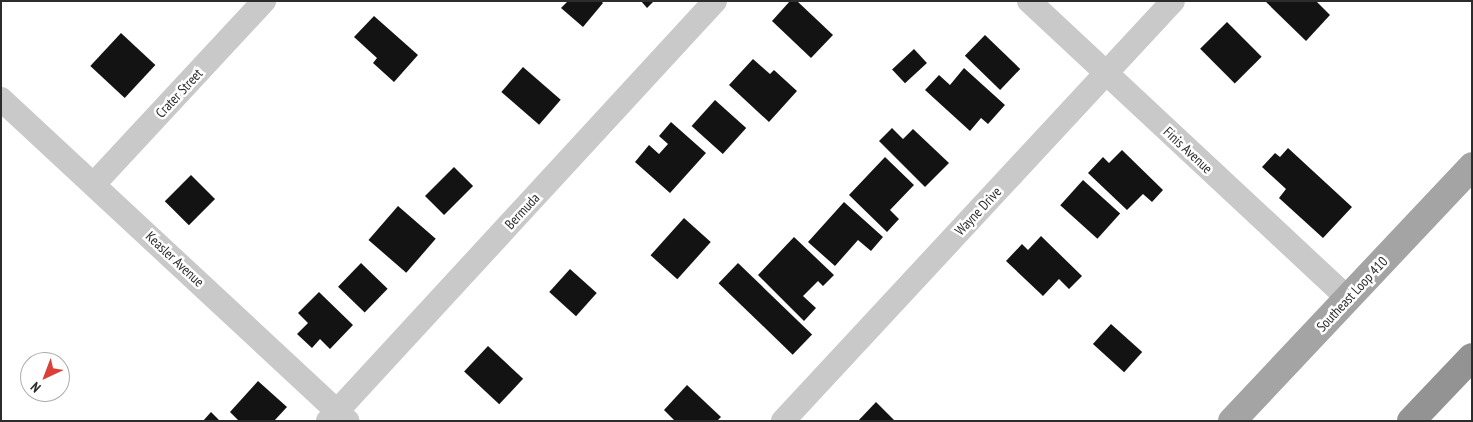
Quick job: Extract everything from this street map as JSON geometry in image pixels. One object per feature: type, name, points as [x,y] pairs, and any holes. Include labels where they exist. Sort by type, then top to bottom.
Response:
[{"type":"highway","points":[[1411,421],[1472,357]]},
{"type":"main road","name":"Southeast Loop 410","points":[[1232,421],[1472,166]]},
{"type":"street","name":"Crater Street","points":[[94,184],[264,1]]},
{"type":"street","name":"Bermuda","points":[[338,417],[715,1]]},
{"type":"street","name":"Finis Avenue","points":[[1029,1],[1348,298]]},
{"type":"street","name":"Wayne Drive","points":[[783,421],[1174,1]]},
{"type":"street","name":"Keasler Avenue","points":[[1,99],[94,184],[338,417]]},
{"type":"building","points":[[568,1],[601,1],[603,3],[583,27],[561,8]]},
{"type":"building","points":[[641,1],[654,1],[647,8]]},
{"type":"building","points":[[790,1],[797,1],[833,35],[811,58],[772,21]]},
{"type":"building","points":[[1265,1],[1316,1],[1330,15],[1306,41]]},
{"type":"building","points":[[374,16],[418,55],[394,82],[373,63],[377,58],[354,37]]},
{"type":"building","points":[[1227,22],[1262,57],[1235,84],[1200,49]]},
{"type":"building","points":[[121,33],[155,65],[125,98],[90,66]]},
{"type":"building","points":[[985,35],[1020,69],[1000,90],[965,56]]},
{"type":"building","points":[[914,49],[927,63],[905,83],[892,69]]},
{"type":"building","points":[[753,59],[770,74],[774,70],[797,91],[769,122],[729,85]]},
{"type":"building","points":[[523,67],[561,100],[539,125],[501,92]]},
{"type":"building","points":[[964,68],[1005,105],[988,124],[981,118],[970,131],[925,90],[939,75],[950,85]]},
{"type":"building","points":[[715,100],[746,128],[723,154],[692,126]]},
{"type":"building","points":[[671,122],[706,153],[670,193],[635,162],[649,145],[659,154],[668,144],[659,136]]},
{"type":"building","points":[[892,128],[903,139],[913,129],[949,163],[925,187],[879,141]]},
{"type":"building","points":[[1288,148],[1352,207],[1323,238],[1279,198],[1286,189],[1262,167],[1275,153],[1280,157]]},
{"type":"building","points":[[1122,150],[1163,190],[1152,202],[1143,194],[1127,210],[1088,173],[1103,157],[1109,163]]},
{"type":"building","points":[[885,157],[914,185],[890,210],[899,219],[887,232],[849,195]]},
{"type":"building","points":[[454,167],[473,186],[444,215],[425,196]]},
{"type":"building","points":[[191,175],[215,199],[189,225],[165,201]]},
{"type":"building","points":[[1083,180],[1120,213],[1097,239],[1060,205]]},
{"type":"building","points":[[844,202],[883,237],[871,251],[858,240],[835,266],[808,242]]},
{"type":"building","points":[[398,206],[436,239],[406,273],[368,240]]},
{"type":"building","points":[[684,218],[711,242],[677,279],[651,255]]},
{"type":"building","points":[[1041,236],[1082,276],[1069,289],[1059,279],[1043,296],[1006,261],[1022,244],[1028,250]]},
{"type":"building","points":[[794,237],[834,275],[823,286],[818,281],[803,296],[816,308],[804,321],[758,275]]},
{"type":"building","points":[[361,263],[388,289],[365,312],[338,287]]},
{"type":"building","points":[[738,263],[812,335],[793,355],[719,283]]},
{"type":"building","points":[[570,269],[597,293],[576,316],[549,292]]},
{"type":"building","points":[[319,292],[353,325],[330,349],[320,339],[312,348],[297,334],[308,323],[298,313]]},
{"type":"building","points":[[1111,324],[1142,352],[1124,372],[1093,344]]},
{"type":"building","points":[[488,346],[523,379],[499,404],[464,372]]},
{"type":"building","points":[[258,381],[287,407],[274,421],[239,421],[230,412]]},
{"type":"building","points":[[687,385],[721,417],[717,421],[675,421],[664,410]]},
{"type":"building","points":[[876,402],[895,421],[858,421]]},
{"type":"building","points":[[211,412],[220,421],[203,421]]}]
